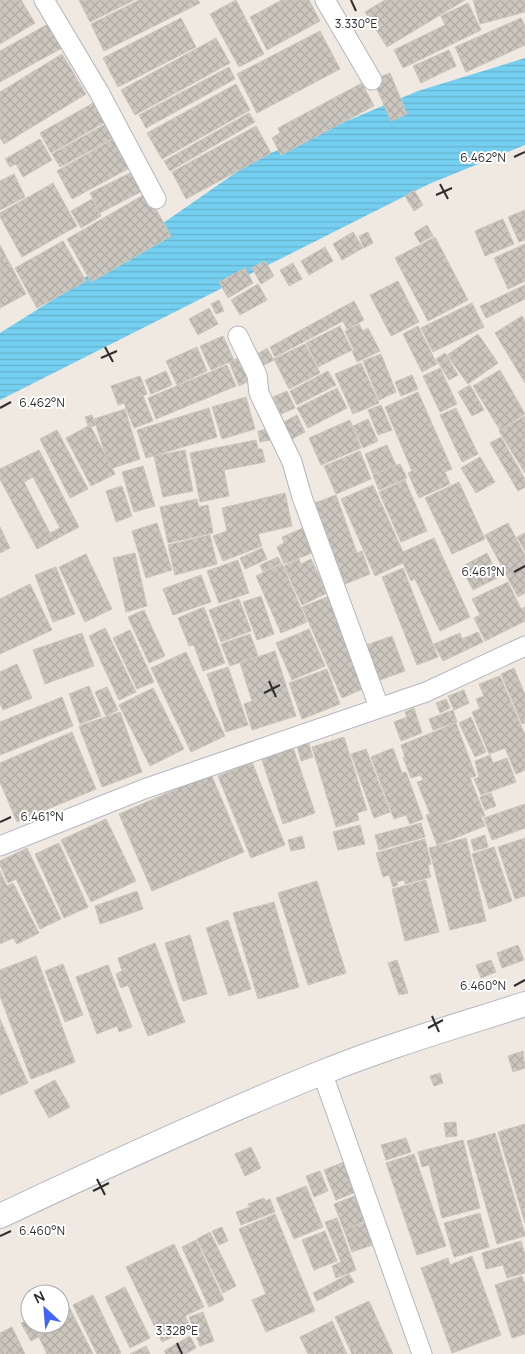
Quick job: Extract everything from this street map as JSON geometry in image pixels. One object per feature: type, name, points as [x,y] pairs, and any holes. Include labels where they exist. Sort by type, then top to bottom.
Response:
[{"type":"street","points":[[44,0],[99,92],[156,199]]},
{"type":"street","points":[[325,0],[372,80]]},
{"type":"street","points":[[238,336],[257,375],[259,392],[296,471],[302,496],[379,707]]},
{"type":"street","points":[[0,846],[144,790],[426,692],[525,646]]},
{"type":"street","points":[[0,1216],[133,1153],[322,1072],[401,1043],[525,1004]]},
{"type":"street","points":[[322,1072],[422,1354]]},
{"type":"water","points":[[525,58],[525,145],[429,184],[0,400],[0,333],[51,301],[254,160],[418,91]]},
{"type":"building","points":[[0,0],[21,0],[35,23],[0,44]]},
{"type":"building","points":[[79,0],[134,0],[90,22]]},
{"type":"building","points":[[139,0],[198,0],[200,3],[104,51],[91,24]]},
{"type":"building","points":[[236,0],[264,54],[239,67],[210,14]]},
{"type":"building","points":[[282,0],[309,0],[320,21],[267,50],[250,17]]},
{"type":"building","points":[[385,0],[465,0],[387,47],[365,12]]},
{"type":"building","points":[[473,0],[525,0],[525,12],[480,24]]},
{"type":"building","points":[[468,3],[481,30],[403,68],[394,50],[445,25],[441,16]]},
{"type":"building","points":[[181,18],[196,47],[118,87],[103,58]]},
{"type":"building","points":[[521,18],[525,26],[525,45],[466,72],[455,47]]},
{"type":"building","points":[[48,24],[62,48],[0,82],[0,51]]},
{"type":"building","points":[[320,31],[340,69],[257,113],[237,74]]},
{"type":"building","points":[[216,38],[230,63],[135,115],[121,90]]},
{"type":"building","points":[[449,50],[456,66],[421,83],[413,66]]},
{"type":"building","points":[[62,54],[86,94],[4,144],[0,138],[0,92]]},
{"type":"building","points":[[229,67],[235,79],[146,128],[139,115]]},
{"type":"building","points":[[390,73],[407,114],[391,121],[373,80]]},
{"type":"building","points":[[362,83],[374,106],[281,155],[272,138],[280,133],[278,128]]},
{"type":"building","points":[[236,84],[250,110],[162,159],[147,133]]},
{"type":"building","points":[[95,102],[107,121],[51,153],[40,133]]},
{"type":"building","points":[[249,113],[255,122],[170,171],[164,161]]},
{"type":"building","points":[[111,121],[119,135],[60,167],[52,154]]},
{"type":"building","points":[[256,126],[271,153],[186,199],[172,172]]},
{"type":"building","points":[[119,136],[135,165],[72,199],[57,171]]},
{"type":"building","points":[[40,139],[52,160],[23,177],[16,164],[10,167],[5,159]]},
{"type":"building","points":[[138,169],[148,188],[100,213],[90,193]]},
{"type":"building","points":[[14,174],[25,197],[0,210],[0,181]]},
{"type":"building","points":[[53,183],[77,226],[22,257],[0,217],[0,213]]},
{"type":"building","points":[[414,190],[423,205],[414,211],[405,196]]},
{"type":"building","points":[[147,193],[171,236],[91,282],[67,239]]},
{"type":"building","points":[[92,199],[101,216],[81,228],[71,211]]},
{"type":"building","points":[[525,210],[525,240],[519,242],[508,217]]},
{"type":"building","points":[[503,219],[514,244],[485,256],[475,231]]},
{"type":"building","points":[[427,225],[433,236],[420,243],[414,233]]},
{"type":"building","points":[[353,232],[363,248],[342,260],[333,244]]},
{"type":"building","points":[[368,232],[373,243],[364,248],[359,236]]},
{"type":"building","points":[[435,237],[468,300],[428,321],[395,258]]},
{"type":"building","points":[[63,241],[86,281],[37,308],[15,268]]},
{"type":"building","points":[[525,244],[525,281],[508,289],[494,258]]},
{"type":"building","points":[[0,245],[26,294],[0,308]]},
{"type":"building","points":[[325,247],[333,261],[309,275],[301,261]]},
{"type":"building","points":[[265,261],[274,276],[261,284],[252,268]]},
{"type":"building","points":[[293,263],[302,279],[289,286],[280,270]]},
{"type":"building","points":[[245,268],[253,283],[228,298],[219,282]]},
{"type":"building","points":[[398,281],[419,322],[391,336],[370,295]]},
{"type":"building","points":[[258,284],[267,300],[240,315],[231,300]]},
{"type":"building","points":[[525,285],[525,299],[486,318],[480,306]]},
{"type":"building","points":[[219,300],[224,311],[216,314],[211,304]]},
{"type":"building","points":[[354,301],[364,320],[347,329],[343,321],[275,357],[270,347]]},
{"type":"building","points":[[472,303],[484,327],[433,352],[421,328]]},
{"type":"building","points":[[209,308],[218,324],[198,335],[189,319]]},
{"type":"building","points":[[522,316],[525,321],[525,383],[495,333]]},
{"type":"building","points":[[359,324],[363,331],[368,328],[380,351],[357,362],[352,351],[354,350],[345,331]]},
{"type":"building","points":[[340,326],[352,350],[318,367],[306,343]]},
{"type":"building","points":[[418,326],[437,364],[422,372],[403,334]]},
{"type":"building","points":[[478,334],[498,363],[468,384],[447,355]]},
{"type":"building","points":[[223,336],[234,360],[211,370],[200,346]]},
{"type":"building","points":[[305,344],[320,373],[289,389],[274,359]]},
{"type":"building","points":[[197,347],[207,371],[177,385],[166,361]]},
{"type":"building","points":[[267,348],[274,360],[262,366],[256,355]]},
{"type":"building","points":[[445,353],[458,375],[449,380],[436,359]]},
{"type":"building","points":[[381,354],[396,392],[379,400],[363,361]]},
{"type":"building","points":[[239,358],[249,381],[239,386],[229,362]]},
{"type":"building","points":[[361,363],[379,403],[353,414],[335,374]]},
{"type":"building","points":[[227,365],[236,386],[156,419],[148,398]]},
{"type":"building","points":[[440,368],[457,404],[440,412],[423,376]]},
{"type":"building","points":[[500,370],[525,414],[500,430],[473,386]]},
{"type":"building","points":[[166,371],[172,385],[151,394],[145,380]]},
{"type":"building","points":[[328,371],[336,385],[297,405],[290,391]]},
{"type":"building","points":[[412,375],[418,389],[401,396],[395,382]]},
{"type":"building","points":[[140,376],[147,394],[143,396],[153,421],[134,428],[124,403],[118,405],[111,386]]},
{"type":"building","points":[[470,385],[484,410],[472,416],[458,392]]},
{"type":"building","points":[[337,388],[347,408],[308,428],[297,408]]},
{"type":"building","points":[[287,391],[295,408],[281,414],[273,397]]},
{"type":"building","points":[[418,392],[452,469],[445,472],[450,484],[419,498],[408,473],[412,471],[385,407]]},
{"type":"building","points":[[246,397],[255,429],[222,439],[212,407]]},
{"type":"building","points":[[381,405],[392,430],[378,435],[368,410]]},
{"type":"building","points":[[209,408],[217,437],[146,458],[137,430]]},
{"type":"building","points":[[456,408],[478,454],[462,462],[440,415]]},
{"type":"building","points":[[125,409],[140,459],[110,469],[94,419]]},
{"type":"building","points":[[92,415],[96,425],[89,428],[85,417]]},
{"type":"building","points":[[297,415],[305,432],[290,440],[282,423]]},
{"type":"building","points":[[525,416],[525,473],[499,431]]},
{"type":"building","points":[[368,419],[378,441],[363,448],[353,426]]},
{"type":"building","points":[[350,420],[361,448],[321,465],[309,438]]},
{"type":"building","points":[[90,425],[115,474],[91,486],[66,438]]},
{"type":"building","points":[[274,428],[276,439],[260,442],[258,431]]},
{"type":"building","points":[[57,430],[88,489],[70,498],[40,439]]},
{"type":"building","points":[[501,437],[525,479],[525,487],[518,491],[490,443]]},
{"type":"building","points":[[256,440],[258,449],[262,449],[265,462],[224,470],[229,496],[200,502],[190,453]]},
{"type":"building","points":[[387,445],[396,465],[373,474],[365,454]]},
{"type":"building","points":[[39,450],[79,527],[37,549],[0,479],[0,469]],"holes":[[[33,477],[60,528],[50,533],[24,482]]]},
{"type":"building","points":[[185,450],[193,491],[163,497],[154,456]]},
{"type":"building","points":[[360,451],[371,479],[336,494],[324,466]]},
{"type":"building","points":[[480,457],[495,482],[476,493],[461,468]]},
{"type":"building","points":[[400,464],[407,478],[379,490],[373,475]]},
{"type":"building","points":[[143,466],[155,506],[134,512],[122,472]]},
{"type":"building","points":[[405,480],[427,531],[401,542],[379,492]]},
{"type":"building","points":[[459,482],[485,539],[452,554],[425,498]]},
{"type":"building","points":[[373,485],[403,552],[434,538],[470,617],[440,631],[415,579],[411,581],[403,563],[375,576],[341,499]]},
{"type":"building","points":[[122,486],[132,516],[116,522],[106,491]]},
{"type":"building","points":[[285,493],[292,526],[258,534],[262,546],[223,561],[213,536],[227,531],[222,508]]},
{"type":"building","points":[[336,495],[357,553],[362,551],[370,574],[345,584],[315,503]]},
{"type":"building","points":[[197,499],[199,507],[208,505],[213,533],[168,543],[160,507]]},
{"type":"building","points":[[157,523],[172,570],[146,578],[132,531]]},
{"type":"building","points":[[508,523],[525,555],[525,593],[518,597],[485,535]]},
{"type":"building","points":[[0,527],[10,548],[0,553]]},
{"type":"building","points":[[303,528],[315,552],[284,564],[277,547],[284,543],[282,537]]},
{"type":"building","points":[[525,533],[525,551],[517,537]]},
{"type":"building","points":[[210,535],[217,564],[175,575],[168,545]]},
{"type":"building","points":[[262,548],[267,559],[245,569],[240,558]]},
{"type":"building","points":[[135,553],[147,606],[126,612],[113,558]]},
{"type":"building","points":[[487,553],[499,577],[473,590],[461,567]]},
{"type":"building","points":[[86,554],[112,609],[85,622],[59,567]]},
{"type":"building","points":[[278,557],[281,563],[263,572],[260,565]]},
{"type":"building","points":[[299,559],[301,564],[311,559],[327,593],[302,605],[284,566]]},
{"type":"building","points":[[238,560],[249,593],[219,603],[207,571]]},
{"type":"building","points":[[282,564],[307,622],[281,633],[256,576]]},
{"type":"building","points":[[56,567],[75,614],[53,622],[35,575]]},
{"type":"building","points":[[403,568],[438,657],[417,665],[382,577]]},
{"type":"building","points":[[201,575],[211,602],[173,615],[163,589]]},
{"type":"building","points":[[508,582],[521,609],[525,607],[525,621],[485,641],[474,618],[480,615],[472,599]]},
{"type":"building","points":[[30,584],[52,630],[0,654],[0,599]]},
{"type":"building","points":[[261,596],[274,634],[257,640],[243,602]]},
{"type":"building","points":[[329,596],[369,686],[342,698],[302,607]]},
{"type":"building","points":[[239,599],[251,631],[221,642],[209,610]]},
{"type":"building","points":[[204,607],[225,663],[203,671],[194,645],[189,646],[178,618]]},
{"type":"building","points":[[144,610],[165,656],[149,663],[128,617]]},
{"type":"building","points":[[105,628],[136,692],[119,700],[89,636]]},
{"type":"building","points":[[309,629],[325,666],[292,680],[276,643]]},
{"type":"building","points":[[130,630],[154,682],[137,689],[113,638]]},
{"type":"building","points":[[478,632],[483,642],[443,661],[434,644],[460,633],[462,639]]},
{"type":"building","points":[[82,633],[94,666],[45,684],[33,650]]},
{"type":"building","points":[[250,634],[258,656],[230,666],[221,644]]},
{"type":"building","points":[[392,636],[405,671],[374,682],[361,647]]},
{"type":"building","points":[[275,651],[296,716],[252,730],[244,704],[252,701],[240,663]]},
{"type":"building","points":[[186,652],[225,736],[191,752],[151,668]]},
{"type":"building","points":[[17,664],[32,698],[3,710],[0,703],[0,672]]},
{"type":"building","points":[[228,667],[248,725],[226,732],[207,674]]},
{"type":"building","points":[[514,668],[525,695],[525,723],[522,724],[501,674]]},
{"type":"building","points":[[327,669],[340,704],[302,719],[289,683]]},
{"type":"building","points":[[500,676],[525,735],[525,770],[516,774],[505,748],[489,754],[472,712],[480,709],[476,699],[484,696],[479,684]]},
{"type":"building","points":[[89,686],[101,716],[80,724],[69,694]]},
{"type":"building","points":[[107,687],[118,710],[106,716],[95,692]]},
{"type":"building","points":[[153,688],[184,749],[150,766],[119,705]]},
{"type":"building","points":[[464,690],[469,703],[454,710],[448,696]]},
{"type":"building","points":[[62,697],[73,726],[0,755],[0,722]]},
{"type":"building","points":[[446,699],[450,708],[440,713],[436,703]]},
{"type":"building","points":[[414,708],[422,733],[401,741],[394,722],[407,717],[405,712]]},
{"type":"building","points":[[453,710],[457,722],[433,730],[429,719]]},
{"type":"building","points":[[120,712],[142,772],[102,787],[79,726]]},
{"type":"building","points":[[471,717],[486,752],[475,757],[459,723]]},
{"type":"building","points":[[456,723],[476,776],[470,778],[485,816],[481,817],[485,826],[437,845],[426,815],[430,814],[417,782],[423,780],[421,775],[411,778],[403,757],[405,757],[401,745]]},
{"type":"building","points":[[72,732],[96,789],[17,822],[0,782],[0,763]]},
{"type":"building","points":[[344,737],[367,810],[357,813],[359,820],[336,827],[312,747]]},
{"type":"building","points":[[307,738],[313,757],[301,761],[296,742]]},
{"type":"building","points":[[293,747],[315,813],[283,824],[261,757]]},
{"type":"building","points":[[393,748],[402,773],[406,772],[423,819],[410,824],[406,815],[394,819],[371,757]]},
{"type":"building","points":[[366,749],[390,812],[374,818],[351,754]]},
{"type":"building","points":[[490,755],[493,763],[507,758],[516,782],[481,795],[474,779],[479,777],[475,761]]},
{"type":"building","points":[[252,762],[285,845],[251,858],[218,776]]},
{"type":"building","points":[[211,774],[244,852],[152,891],[119,814]]},
{"type":"building","points":[[491,793],[496,806],[485,810],[480,797]]},
{"type":"building","points":[[525,804],[525,828],[492,840],[484,818]]},
{"type":"building","points":[[106,819],[136,881],[91,902],[61,840]]},
{"type":"building","points":[[421,823],[425,837],[379,850],[375,835]]},
{"type":"building","points":[[360,825],[365,844],[338,850],[333,832]]},
{"type":"building","points":[[485,835],[488,847],[474,851],[471,840]]},
{"type":"building","points":[[302,836],[305,848],[291,851],[288,840]]},
{"type":"building","points":[[466,838],[486,921],[450,930],[429,848]]},
{"type":"building","points":[[525,838],[525,896],[515,899],[498,847]]},
{"type":"building","points":[[425,839],[431,864],[428,865],[431,877],[405,884],[404,880],[397,882],[398,885],[393,887],[389,875],[383,877],[376,853]]},
{"type":"building","points":[[59,843],[88,907],[64,918],[35,854]]},
{"type":"building","points":[[494,847],[512,901],[489,909],[472,854]]},
{"type":"building","points":[[27,848],[61,919],[40,929],[16,879],[8,883],[0,865],[0,861]]},
{"type":"building","points":[[0,871],[7,886],[13,883],[39,933],[17,944],[13,938],[0,944]]},
{"type":"building","points":[[426,880],[439,932],[405,941],[392,889]]},
{"type":"building","points":[[317,881],[346,973],[308,985],[278,893]]},
{"type":"building","points":[[137,891],[143,909],[100,924],[95,906]]},
{"type":"building","points":[[274,902],[299,987],[258,999],[233,913]]},
{"type":"building","points":[[228,920],[251,989],[229,996],[206,928]]},
{"type":"building","points":[[190,935],[207,994],[183,1001],[165,943]]},
{"type":"building","points":[[155,943],[185,1022],[148,1036],[128,985],[121,988],[116,974],[122,971],[118,958]]},
{"type":"building","points":[[518,945],[524,960],[502,968],[497,953]]},
{"type":"building","points":[[36,956],[75,1062],[31,1079],[0,996],[0,970]]},
{"type":"building","points":[[397,960],[408,993],[399,995],[388,963]]},
{"type":"building","points":[[491,960],[496,972],[481,978],[476,965]]},
{"type":"building","points":[[63,964],[83,1015],[65,1022],[45,971]]},
{"type":"building","points":[[108,965],[132,1027],[119,1032],[117,1026],[97,1034],[76,977]]},
{"type":"building","points":[[0,1019],[28,1083],[0,1095]]},
{"type":"building","points":[[523,1051],[525,1068],[513,1072],[508,1056]]},
{"type":"building","points":[[440,1073],[443,1083],[434,1086],[430,1076]]},
{"type":"building","points":[[55,1080],[70,1107],[49,1118],[34,1091]]},
{"type":"building","points":[[456,1122],[457,1136],[446,1137],[444,1123]]},
{"type":"building","points":[[525,1124],[525,1223],[498,1132]]},
{"type":"building","points":[[495,1133],[525,1234],[525,1236],[497,1244],[467,1141]]},
{"type":"building","points":[[406,1138],[411,1152],[386,1160],[381,1145]]},
{"type":"building","points":[[463,1140],[480,1208],[442,1218],[429,1165],[422,1167],[418,1152]]},
{"type":"building","points":[[251,1147],[261,1168],[245,1176],[235,1154]]},
{"type":"building","points":[[414,1154],[446,1246],[417,1255],[386,1163]]},
{"type":"building","points":[[349,1160],[361,1190],[336,1200],[324,1170]]},
{"type":"building","points":[[320,1171],[328,1191],[314,1197],[306,1176]]},
{"type":"building","points":[[306,1186],[323,1227],[294,1239],[276,1198]]},
{"type":"building","points":[[362,1193],[372,1218],[344,1230],[334,1204]]},
{"type":"building","points":[[264,1198],[265,1201],[270,1199],[275,1212],[241,1225],[236,1212],[250,1207],[248,1204]]},
{"type":"building","points":[[480,1213],[489,1247],[454,1257],[444,1223]]},
{"type":"building","points":[[275,1214],[315,1311],[266,1332],[252,1300],[266,1294],[239,1229]]},
{"type":"building","points":[[337,1218],[356,1270],[336,1278],[332,1266],[341,1262],[325,1222]]},
{"type":"building","points":[[373,1220],[381,1242],[352,1252],[344,1230]]},
{"type":"building","points":[[222,1227],[228,1241],[219,1245],[212,1231]]},
{"type":"building","points":[[325,1231],[337,1261],[314,1270],[302,1240]]},
{"type":"building","points":[[210,1232],[236,1286],[223,1293],[197,1239]]},
{"type":"building","points":[[196,1240],[224,1300],[209,1307],[182,1247]]},
{"type":"building","points":[[521,1241],[525,1255],[525,1273],[507,1278],[503,1265],[486,1269],[482,1253]]},
{"type":"building","points":[[174,1244],[204,1307],[185,1316],[191,1328],[162,1342],[126,1267]]},
{"type":"building","points":[[472,1256],[501,1335],[452,1353],[421,1268],[448,1258],[450,1265]]},
{"type":"building","points":[[349,1274],[354,1282],[317,1301],[313,1293]]},
{"type":"building","points":[[522,1276],[525,1285],[525,1334],[512,1338],[495,1285]]},
{"type":"building","points":[[125,1287],[150,1338],[130,1348],[105,1297]]},
{"type":"building","points":[[93,1295],[121,1353],[119,1354],[97,1354],[73,1305]]},
{"type":"building","points":[[369,1301],[393,1354],[352,1354],[335,1317]]},
{"type":"building","points":[[70,1309],[93,1354],[47,1354],[39,1337],[31,1341],[27,1334],[70,1334]]},
{"type":"building","points":[[203,1312],[214,1341],[200,1346],[189,1317]]},
{"type":"building","points":[[332,1321],[347,1354],[308,1354],[300,1337]]},
{"type":"building","points":[[12,1327],[25,1354],[0,1354],[0,1333]]},
{"type":"building","points":[[190,1336],[196,1348],[185,1354],[166,1354],[164,1351]]},
{"type":"building","points":[[146,1346],[150,1354],[130,1354]]}]
